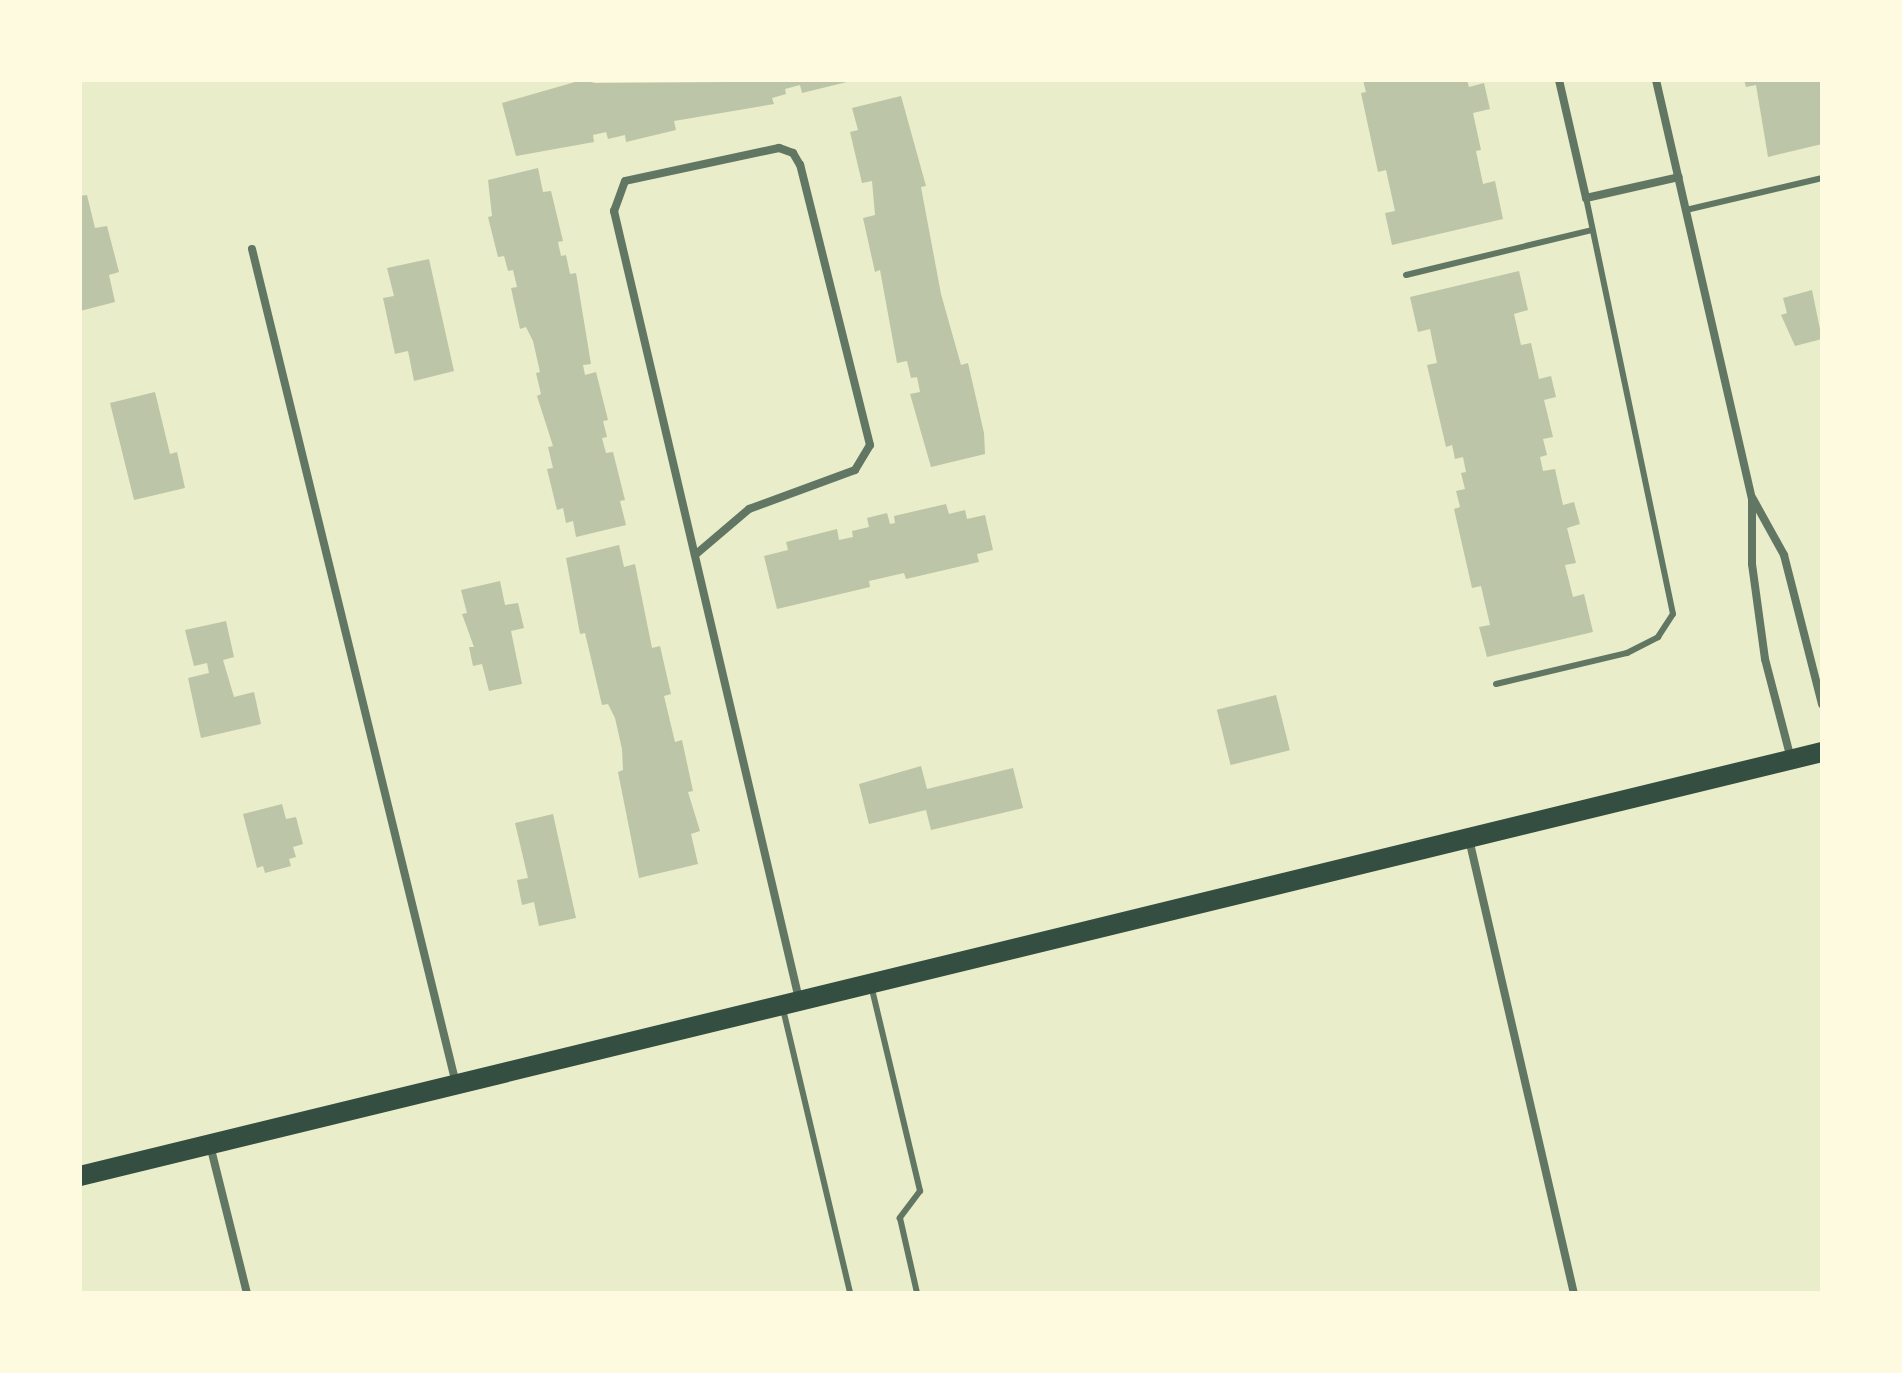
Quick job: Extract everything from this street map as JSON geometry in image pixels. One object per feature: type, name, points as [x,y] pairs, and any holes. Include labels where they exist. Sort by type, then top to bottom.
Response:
[{"type":"main road","points":[[80,1176],[1468,835],[1822,752]]},
{"type":"street","points":[[1559,80],[1586,198],[1679,177]]},
{"type":"street","points":[[1656,80],[1752,498],[1752,564],[1765,659],[1791,760]]},
{"type":"street","points":[[695,555],[749,509],[855,470],[870,445],[800,165],[793,153],[779,148],[625,181],[614,211],[695,555],[790,1002]]},
{"type":"street","points":[[252,249],[457,1085]]},
{"type":"street","points":[[1752,498],[1784,555],[1822,704]]},
{"type":"street","points":[[1468,835],[1574,1293]]},
{"type":"street","points":[[210,1144],[247,1293]]},
{"type":"lane","points":[[1686,210],[1822,178]]},
{"type":"lane","points":[[1496,684],[1627,653],[1658,637],[1673,614],[1586,198]]},
{"type":"lane","points":[[1406,275],[1592,230]]},
{"type":"lane","points":[[870,982],[920,1191],[900,1218],[917,1293]]},
{"type":"lane","points":[[790,1002],[850,1293]]},
{"type":"building","points":[[582,80],[595,83],[851,81],[802,93],[800,85],[785,89],[786,94],[772,98],[774,104],[674,121],[676,130],[626,142],[625,135],[608,139],[606,132],[593,135],[594,142],[516,156],[502,103]]},
{"type":"building","points":[[1363,80],[1467,80],[1469,87],[1484,83],[1490,109],[1473,113],[1481,150],[1476,151],[1483,184],[1495,181],[1503,219],[1392,245],[1385,213],[1395,211],[1386,170],[1378,172],[1361,93],[1366,92]]},
{"type":"building","points":[[1744,80],[1822,80],[1822,144],[1768,157],[1756,85],[1746,87]]},
{"type":"building","points":[[901,96],[926,186],[921,187],[941,294],[961,365],[968,363],[984,433],[985,454],[931,467],[910,394],[920,392],[917,377],[911,378],[907,361],[897,363],[880,270],[875,272],[863,218],[875,215],[872,181],[862,183],[850,132],[858,130],[852,108]]},
{"type":"building","points":[[538,168],[543,192],[551,191],[563,241],[558,242],[561,256],[566,255],[570,274],[576,273],[591,364],[583,365],[585,375],[596,372],[608,420],[603,421],[607,437],[602,438],[606,453],[613,452],[625,500],[620,501],[626,525],[576,537],[573,521],[566,523],[563,508],[557,510],[547,469],[553,468],[548,447],[553,446],[537,396],[541,394],[536,373],[540,372],[533,341],[526,327],[520,329],[511,288],[517,287],[513,270],[508,271],[504,256],[498,257],[488,217],[492,216],[488,180]]},
{"type":"building","points":[[87,195],[95,228],[107,226],[119,272],[109,275],[115,302],[80,311],[80,196]]},
{"type":"building","points":[[429,259],[454,371],[414,381],[408,351],[395,354],[383,298],[394,296],[387,268]]},
{"type":"building","points":[[1519,271],[1528,310],[1514,314],[1521,345],[1531,343],[1539,379],[1551,376],[1556,397],[1544,400],[1553,437],[1543,439],[1547,455],[1540,457],[1543,471],[1555,469],[1563,505],[1574,502],[1580,524],[1567,528],[1576,563],[1565,565],[1573,597],[1584,594],[1593,632],[1487,657],[1479,627],[1490,625],[1481,586],[1472,588],[1454,509],[1460,507],[1456,491],[1465,489],[1461,473],[1466,472],[1463,457],[1455,459],[1452,445],[1446,447],[1427,365],[1437,363],[1430,329],[1418,332],[1410,297]]},
{"type":"building","points":[[1812,290],[1822,339],[1795,346],[1781,315],[1787,313],[1783,298]]},
{"type":"building","points":[[155,392],[170,454],[177,452],[185,488],[134,500],[110,403]]},
{"type":"building","points":[[946,504],[949,514],[965,510],[967,519],[985,515],[993,550],[977,554],[979,562],[906,579],[904,573],[869,581],[870,587],[777,609],[764,556],[788,550],[786,542],[837,529],[839,540],[853,537],[852,531],[869,527],[867,518],[887,513],[890,524],[895,523],[894,516]]},
{"type":"building","points":[[619,545],[624,567],[635,564],[652,648],[660,646],[671,694],[664,696],[675,742],[682,740],[693,791],[688,792],[700,831],[691,834],[698,864],[639,878],[618,772],[623,770],[622,749],[615,718],[608,704],[602,705],[585,633],[580,634],[566,558]]},
{"type":"building","points":[[500,581],[505,605],[518,603],[524,628],[511,631],[522,684],[489,691],[482,664],[473,666],[469,647],[474,647],[462,614],[467,613],[461,590]]},
{"type":"building","points":[[226,621],[234,657],[223,660],[234,697],[254,692],[261,724],[201,738],[188,678],[209,673],[207,663],[194,666],[185,630]]},
{"type":"building","points":[[1276,695],[1290,750],[1231,765],[1217,710]]},
{"type":"building","points":[[921,766],[927,789],[1013,768],[1023,808],[931,830],[926,810],[869,824],[859,784]]},
{"type":"building","points":[[282,804],[286,819],[296,817],[303,844],[293,847],[296,857],[289,859],[291,866],[265,873],[263,866],[257,868],[243,814]]},
{"type":"building","points":[[553,814],[576,918],[539,926],[534,902],[522,905],[517,880],[528,878],[515,823]]}]
